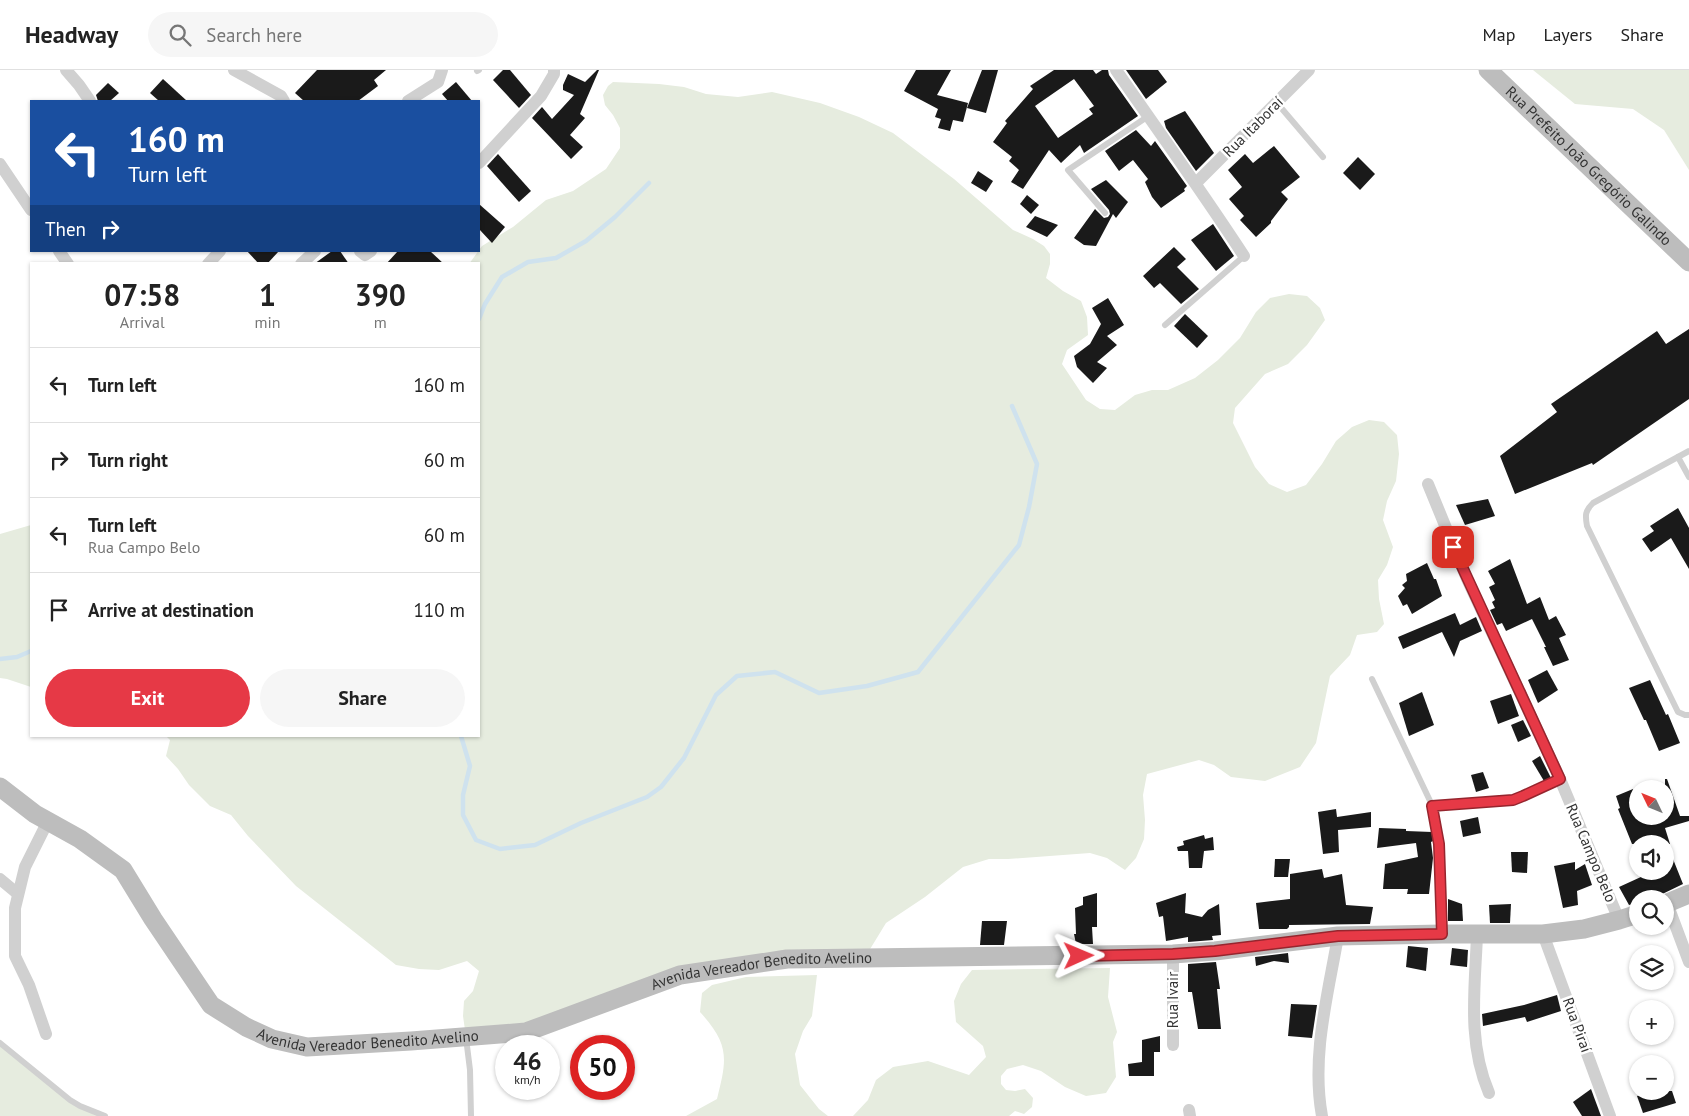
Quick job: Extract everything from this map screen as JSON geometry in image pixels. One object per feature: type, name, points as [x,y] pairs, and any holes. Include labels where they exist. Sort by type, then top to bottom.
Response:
[{"type":"main road","name":"Rua Prefeito João Gregório Galindo","points":[[1488,70],[1689,262]]},
{"type":"main road","name":"Avenida Vereador Benedito Avelino","points":[[0,786],[35,814],[80,839],[123,870],[153,919],[211,1005],[246,1027],[272,1039],[307,1047],[526,1032],[680,975],[787,959],[1173,954],[1215,951],[1338,936],[1543,934],[1584,929],[1629,917]]},
{"type":"main road","points":[[1674,901],[1689,894]]},
{"type":"street","points":[[66,70],[79,84],[89,100]]},
{"type":"street","points":[[234,70],[281,96],[283,100]]},
{"type":"street","points":[[410,100],[438,82],[442,70]]},
{"type":"street","points":[[480,162],[541,96],[554,74],[554,70]]},
{"type":"street","points":[[1116,70],[1196,183],[1244,256]]},
{"type":"street","name":"Rua Itaboraí","points":[[1196,183],[1309,70]]},
{"type":"street","points":[[0,164],[30,209]]},
{"type":"street","points":[[303,262],[314,252]]},
{"type":"street","name":"Rua Campo Belo","points":[[1428,484],[1467,580],[1560,779],[1620,920]]},
{"type":"street","points":[[46,1034],[29,985],[15,956],[15,908],[24,867],[48,821]]},
{"type":"street","points":[[0,879],[18,894]]},
{"type":"street","points":[[1674,924],[1689,962]]},
{"type":"street","name":"Rua Piraí","points":[[1543,934],[1610,1116]]},
{"type":"street","points":[[1478,935],[1473,1030],[1481,1075],[1489,1092]]},
{"type":"street","points":[[1322,1116],[1318,1064],[1338,936]]},
{"type":"street","name":"Rua Ivair","points":[[1173,954],[1173,1045]]},
{"type":"lane","points":[[1277,103],[1323,157]]},
{"type":"lane","points":[[1105,214],[1068,170],[1147,116]]},
{"type":"lane","points":[[1166,326],[1244,256]]},
{"type":"lane","points":[[1689,451],[1593,503],[1585,515],[1586,526],[1678,712],[1689,715]]},
{"type":"lane","points":[[1678,457],[1689,477]]},
{"type":"lane","points":[[1372,680],[1432,806],[1439,844],[1442,934]]},
{"type":"lane","points":[[1432,806],[1513,800],[1560,779]]},
{"type":"lane","points":[[466,1037],[470,1070],[471,1116]]},
{"type":"lane","points":[[0,1043],[70,1100],[104,1116]]},
{"type":"shaded area","points":[[1533,70],[1689,70],[1689,170],[1664,130],[1633,109],[1575,104]]},
{"type":"shaded area","points":[[613,82],[659,84],[684,87],[706,94],[738,97],[772,92],[820,103],[859,117],[893,133],[954,179],[1013,230],[1044,246],[1050,254],[1050,264],[1046,278],[1063,291],[1081,301],[1087,317],[1088,335],[1067,350],[1062,364],[1086,400],[1100,409],[1115,410],[1135,395],[1152,390],[1168,390],[1195,378],[1218,360],[1240,338],[1256,312],[1270,298],[1289,294],[1307,296],[1320,308],[1325,320],[1307,345],[1288,364],[1265,374],[1235,408],[1233,423],[1255,467],[1269,484],[1287,492],[1306,485],[1336,441],[1352,427],[1369,420],[1384,422],[1397,435],[1399,454],[1396,481],[1387,501],[1383,520],[1393,547],[1387,565],[1378,580],[1379,599],[1384,624],[1377,632],[1357,635],[1350,655],[1330,676],[1316,743],[1300,767],[1265,781],[1231,777],[1214,765],[1199,760],[1147,774],[1143,795],[1144,839],[1136,858],[1125,870],[1107,858],[1090,853],[989,859],[963,867],[925,897],[886,923],[864,959],[680,975],[606,1003],[466,1037],[463,1016],[464,1001],[473,991],[479,971],[467,961],[439,970],[396,965],[296,886],[248,836],[231,815],[210,806],[189,785],[166,756],[170,740],[167,737],[480,737],[480,262],[470,262],[478,252],[480,252],[482,246],[513,227],[546,200],[573,191],[606,169],[620,148],[620,128],[605,105],[603,95],[608,86]]},
{"type":"shaded area","points":[[30,525],[30,687],[0,678],[0,534]]},
{"type":"shaded area","points":[[1110,968],[1108,997],[1117,1032],[1113,1042],[1116,1077],[1106,1093],[1086,1096],[1065,1087],[1041,1071],[1023,1065],[1007,1069],[1001,1076],[1001,1084],[1006,1090],[1025,1089],[1033,1098],[1032,1107],[1024,1114],[1015,1111],[1009,1116],[853,1116],[868,1100],[876,1080],[893,1067],[928,1061],[969,1075],[986,1057],[983,1046],[956,1022],[954,1001],[961,984],[972,970]]},
{"type":"shaded area","points":[[817,975],[812,1016],[803,1031],[795,1054],[800,1085],[819,1109],[828,1116],[686,1116],[717,1099],[723,1073],[724,1053],[721,1043],[717,1034],[700,1012],[702,993],[712,985],[746,977]]},
{"type":"shaded area","points":[[0,1043],[70,1100],[105,1116],[0,1116]]},
{"type":"building","points":[[317,70],[386,70],[374,80],[378,86],[359,100],[303,100],[295,93]]},
{"type":"building","points":[[503,70],[510,70],[531,95],[519,108],[493,80]]},
{"type":"building","points":[[599,70],[580,114],[585,118],[570,135],[583,147],[571,159],[532,118],[542,107],[552,119],[574,95],[563,90],[568,74],[585,82]]},
{"type":"building","points":[[916,70],[951,70],[937,95],[968,103],[963,122],[953,120],[950,131],[938,128],[941,119],[935,117],[938,109],[904,91]]},
{"type":"building","points":[[982,70],[998,70],[986,113],[967,108]]},
{"type":"building","points":[[1054,70],[1093,70],[1096,74],[1102,70],[1108,70],[1109,75],[1138,116],[1084,153],[1080,145],[1061,163],[1049,150],[1023,189],[1011,182],[1019,170],[1009,161],[1012,157],[993,142],[1007,123],[1005,121],[1033,89],[1030,86]],"holes":[[[1074,79],[1094,106],[1089,109],[1093,114],[1058,138],[1035,106]]]},
{"type":"building","points":[[1126,70],[1158,70],[1167,82],[1146,99]]},
{"type":"building","points":[[163,79],[186,100],[158,100],[150,93]]},
{"type":"building","points":[[456,82],[471,100],[447,100],[442,94]]},
{"type":"building","points":[[108,83],[119,93],[111,100],[98,100],[96,95]]},
{"type":"building","points":[[1185,111],[1214,153],[1196,171],[1166,128],[1164,121]]},
{"type":"building","points":[[1136,130],[1151,146],[1155,141],[1187,186],[1184,189],[1185,191],[1161,208],[1152,197],[1145,182],[1148,179],[1133,160],[1119,171],[1105,151]]},
{"type":"building","points":[[1274,146],[1300,177],[1281,192],[1288,199],[1271,223],[1256,237],[1240,220],[1244,216],[1229,199],[1242,187],[1228,170],[1245,154],[1253,163]]},
{"type":"building","points":[[498,154],[531,191],[519,202],[487,166]]},
{"type":"building","points":[[1358,157],[1375,174],[1360,190],[1343,173]]},
{"type":"building","points":[[978,171],[993,181],[986,192],[971,183]]},
{"type":"building","points":[[1106,180],[1128,202],[1116,218],[1113,214],[1096,246],[1084,245],[1074,238],[1095,209],[1104,218],[1110,214],[1109,210],[1091,189]]},
{"type":"building","points":[[1027,195],[1039,205],[1031,214],[1020,204]]},
{"type":"building","points":[[480,205],[505,227],[492,243],[480,230]]},
{"type":"building","points":[[1035,216],[1058,225],[1047,237],[1026,227]]},
{"type":"building","points":[[1213,224],[1234,256],[1216,271],[1191,240]]},
{"type":"building","points":[[1174,247],[1186,259],[1177,267],[1199,289],[1181,304],[1160,283],[1154,288],[1143,276]]},
{"type":"building","points":[[248,252],[278,252],[269,262],[257,262]]},
{"type":"building","points":[[331,252],[341,252],[348,262],[317,262]]},
{"type":"building","points":[[397,252],[431,252],[442,262],[388,262]]},
{"type":"building","points":[[1108,298],[1124,325],[1107,336],[1117,345],[1097,362],[1107,368],[1093,383],[1077,367],[1074,356],[1090,344],[1101,324],[1092,308]]},
{"type":"building","points":[[1185,314],[1208,336],[1197,348],[1174,326]]},
{"type":"building","points":[[1689,329],[1689,399],[1593,465],[1592,463],[1515,494],[1500,456],[1557,412],[1551,404],[1657,331],[1666,344]]},
{"type":"building","points":[[1488,499],[1495,516],[1465,525],[1456,505]]},
{"type":"building","points":[[1678,508],[1689,528],[1689,569],[1671,538],[1651,552],[1642,539],[1654,531],[1650,526]]},
{"type":"building","points":[[1510,559],[1527,604],[1540,597],[1549,620],[1556,616],[1566,635],[1559,638],[1569,660],[1553,666],[1532,619],[1506,631],[1502,623],[1497,625],[1490,610],[1495,608],[1492,602],[1495,600],[1489,587],[1495,584],[1488,571]]},
{"type":"building","points":[[1427,563],[1434,579],[1436,579],[1442,596],[1412,614],[1407,604],[1403,606],[1398,596],[1405,588],[1402,585],[1407,581],[1406,574]]},
{"type":"building","points":[[1455,613],[1460,625],[1476,617],[1482,631],[1460,641],[1454,657],[1442,632],[1403,649],[1398,637]]},
{"type":"building","points":[[1547,670],[1558,690],[1538,703],[1528,680]]},
{"type":"building","points":[[1650,680],[1666,715],[1668,714],[1680,743],[1659,751],[1646,720],[1644,720],[1629,688]]},
{"type":"building","points":[[1422,692],[1434,725],[1409,736],[1399,703]]},
{"type":"building","points":[[1511,694],[1519,716],[1498,724],[1490,701]]},
{"type":"building","points":[[1523,720],[1531,736],[1518,742],[1511,725]]},
{"type":"building","points":[[1540,756],[1551,778],[1544,781],[1532,761]]},
{"type":"building","points":[[1483,772],[1489,788],[1476,792],[1471,775]]},
{"type":"building","points":[[1629,791],[1629,825],[1674,825],[1674,799],[1680,816],[1689,816],[1689,821],[1665,828],[1667,835],[1629,836],[1618,809],[1620,808],[1616,796]]},
{"type":"building","points":[[1336,809],[1337,817],[1371,812],[1371,827],[1338,830],[1339,852],[1323,854],[1318,812]]},
{"type":"building","points":[[1478,817],[1481,833],[1463,837],[1460,821]]},
{"type":"building","points":[[1379,828],[1432,832],[1433,858],[1429,894],[1407,894],[1408,889],[1383,889],[1385,864],[1418,857],[1416,843],[1377,848]]},
{"type":"building","points":[[1204,835],[1205,839],[1213,837],[1214,850],[1204,851],[1202,868],[1189,868],[1188,851],[1178,851],[1177,847],[1184,845],[1183,841]]},
{"type":"building","points":[[1511,852],[1528,852],[1527,873],[1512,872]]},
{"type":"building","points":[[1275,859],[1290,859],[1288,877],[1274,877]]},
{"type":"building","points":[[1575,862],[1575,870],[1585,864],[1592,885],[1577,891],[1578,905],[1563,908],[1554,866]]},
{"type":"building","points":[[1674,862],[1683,884],[1671,890],[1629,890],[1629,905],[1619,887],[1634,880],[1674,880]]},
{"type":"building","points":[[1322,869],[1324,878],[1342,874],[1346,905],[1373,907],[1370,924],[1289,925],[1287,929],[1259,929],[1256,903],[1290,899],[1290,874]]},
{"type":"building","points":[[1097,893],[1097,927],[1092,927],[1093,944],[1076,944],[1074,934],[1076,934],[1075,908],[1083,905],[1083,897]]},
{"type":"building","points":[[1186,893],[1185,913],[1202,917],[1208,910],[1219,904],[1221,935],[1212,936],[1213,940],[1188,942],[1188,937],[1166,941],[1163,916],[1159,917],[1156,903]]},
{"type":"building","points":[[1448,899],[1462,904],[1463,921],[1448,921]]},
{"type":"building","points":[[1511,904],[1510,923],[1490,923],[1489,905]]},
{"type":"building","points":[[982,921],[1007,921],[1004,945],[980,945]]},
{"type":"building","points":[[1408,946],[1428,948],[1426,971],[1406,967]]},
{"type":"building","points":[[1452,948],[1468,950],[1467,967],[1450,965]]},
{"type":"building","points":[[1288,953],[1289,963],[1274,961],[1256,966],[1255,957]]},
{"type":"building","points":[[1216,962],[1220,989],[1217,989],[1221,1029],[1198,1029],[1192,992],[1188,992],[1188,964]]},
{"type":"building","points":[[1557,995],[1561,1011],[1527,1022],[1525,1017],[1483,1026],[1482,1014],[1524,1005]]},
{"type":"building","points":[[1291,1004],[1317,1005],[1312,1038],[1288,1036]]},
{"type":"building","points":[[1160,1036],[1160,1052],[1154,1052],[1154,1076],[1129,1076],[1128,1064],[1142,1062],[1142,1040]]},
{"type":"building","points":[[1591,1089],[1601,1116],[1582,1116],[1573,1102]]},
{"type":"building","points":[[1674,1097],[1676,1103],[1643,1113],[1638,1100],[1674,1100]]},
{"type":"waterway","points":[[480,316],[485,304],[502,277],[528,262],[556,258],[586,241],[615,217],[649,183]]},
{"type":"waterway","points":[[461,737],[470,766],[463,795],[463,815],[476,840],[500,849],[535,845],[581,823],[647,797],[661,787],[684,758],[716,695],[737,676],[775,672],[819,693],[867,686],[918,672],[1019,545],[1029,507],[1037,464],[1012,406]]},
{"type":"waterway","points":[[0,659],[17,657],[30,651]]},
{"type":"route","points":[[1079,956],[1215,951],[1338,936],[1442,934],[1439,844],[1432,806],[1513,800],[1560,779],[1453,547]]}]
